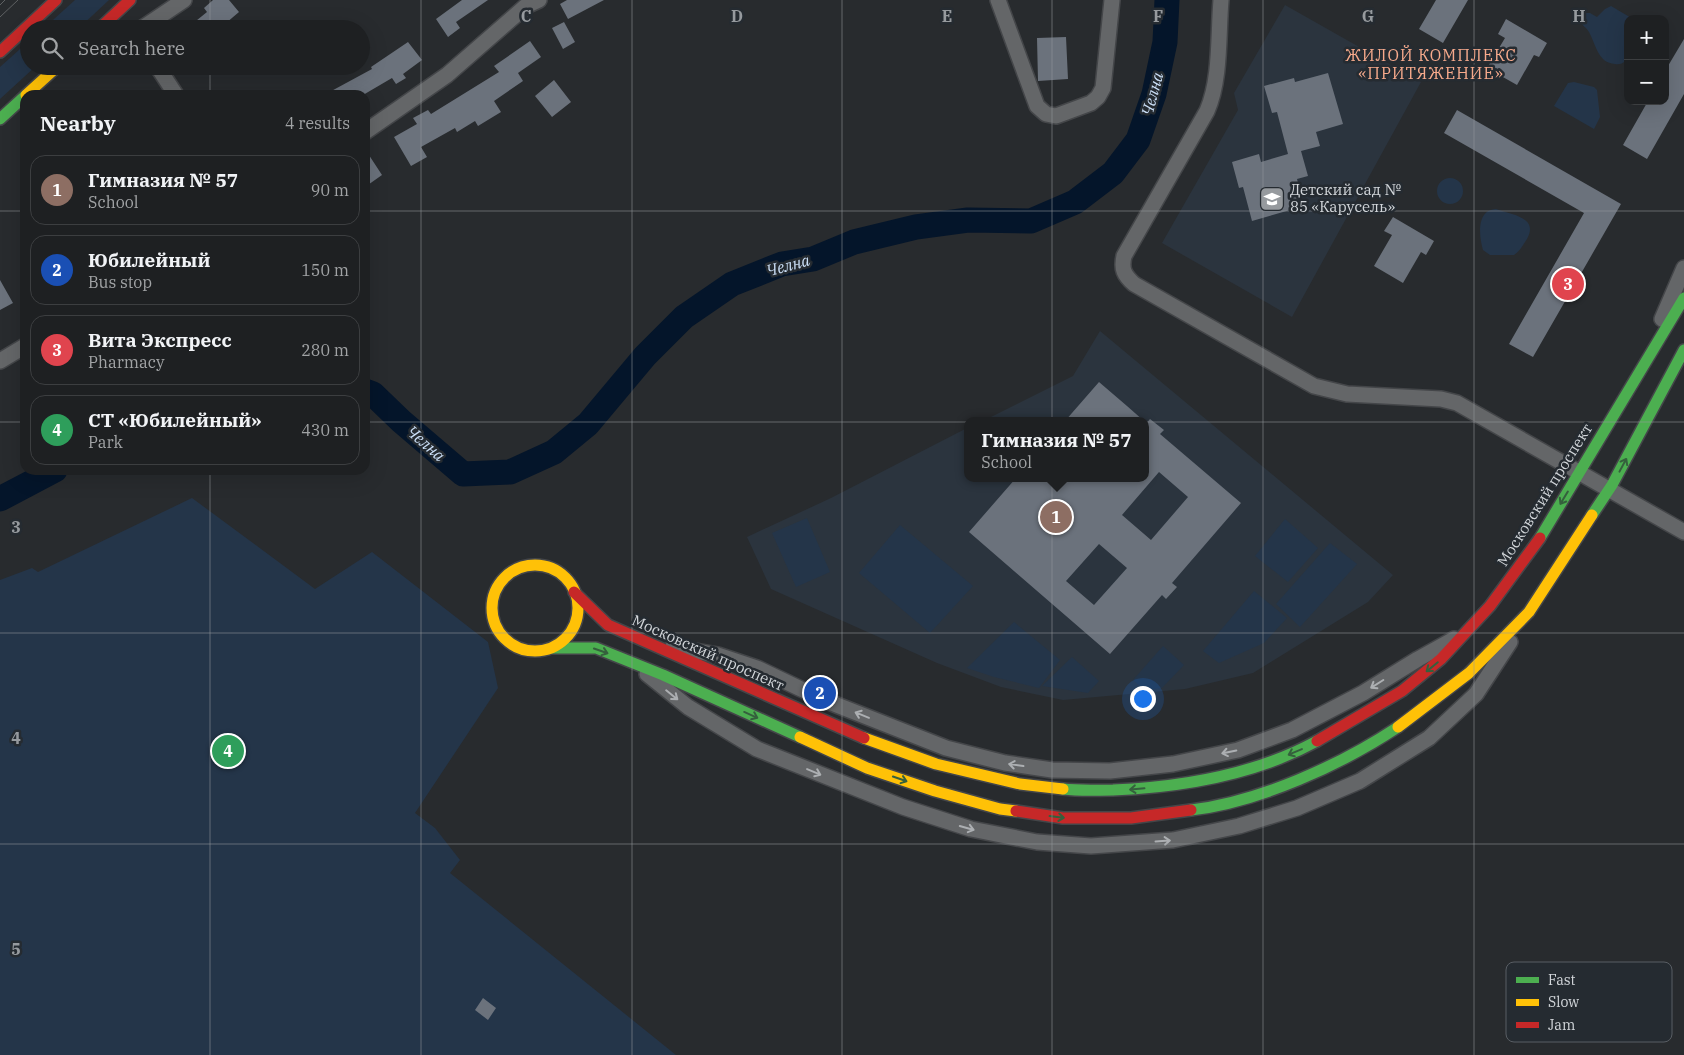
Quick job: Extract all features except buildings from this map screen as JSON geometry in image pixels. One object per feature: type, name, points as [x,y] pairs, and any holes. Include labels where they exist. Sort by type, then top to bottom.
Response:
[{"type":"main road","points":[[34,20],[56,0]]},
{"type":"main road","points":[[109,20],[130,0]]},
{"type":"main road","points":[[0,52],[20,33]]},
{"type":"main road","points":[[32,90],[48,75]]},
{"type":"main road","points":[[0,119],[20,101]]},
{"type":"main road","name":"Московский проспект","points":[[574,592],[578,604],[578,622],[574,633],[563,643],[553,648],[542,651],[530,651],[518,648],[506,641],[492,621],[492,606],[495,593],[508,573],[530,564],[540,565],[563,575],[574,592],[608,625],[851,733],[936,764],[1020,784],[1077,790],[1136,789],[1201,781],[1244,771],[1297,752],[1344,726],[1402,691],[1441,659],[1512,578],[1534,547],[1684,298]]},
{"type":"main road","name":"Московский проспект","points":[[553,648],[596,648],[867,768],[935,792],[1000,809],[1063,818],[1131,818],[1201,809],[1257,796],[1315,772],[1374,743],[1418,713],[1469,673],[1529,612],[1609,490],[1682,356]]},
{"type":"street","points":[[154,20],[184,0]]},
{"type":"street","points":[[998,0],[1037,106],[1046,114],[1056,116],[1091,103],[1098,97],[1103,88],[1112,0]]},
{"type":"street","points":[[1221,0],[1212,98],[1207,111],[1124,256],[1123,270],[1126,277],[1134,284],[1314,386],[1348,394],[1441,399],[1453,402],[1684,532]]},
{"type":"street","points":[[370,128],[447,74],[529,2]]},
{"type":"street","points":[[163,75],[173,90]]},
{"type":"street","points":[[1606,426],[1647,353],[1684,268]]},
{"type":"street","points":[[0,362],[20,349]]},
{"type":"street","points":[[634,664],[688,708],[758,748],[902,807],[971,829],[1028,840],[1100,845],[1173,840],[1239,826],[1297,808],[1360,781],[1429,738],[1476,694],[1529,612]]},
{"type":"street","points":[[646,642],[718,655],[757,668],[824,700],[946,748],[1005,763],[1052,770],[1110,771],[1173,764],[1238,750],[1292,730],[1363,693],[1418,659],[1464,634]]},
{"type":"shaded area","points":[[75,0],[109,0],[88,20],[53,20]]},
{"type":"shaded area","name":"Детский сад № 85 «Карусель»","points":[[1285,5],[1421,82],[1292,317],[1162,243],[1238,110],[1234,93]]},
{"type":"shaded area","points":[[1611,6],[1626,15],[1624,15],[1624,62],[1620,64],[1609,63],[1601,57],[1589,32],[1580,20],[1584,13],[1590,13],[1597,17]]},
{"type":"shaded area","points":[[20,49],[20,75],[26,75],[0,99],[0,67]]},
{"type":"shaded area","points":[[1574,82],[1594,87],[1597,90],[1600,117],[1594,129],[1554,106],[1568,83]]},
{"type":"shaded area","points":[[1450,178],[1459,182],[1463,191],[1459,200],[1450,204],[1441,200],[1437,191],[1441,182]]},
{"type":"shaded area","points":[[1496,209],[1522,218],[1527,221],[1529,226],[1530,232],[1527,239],[1520,250],[1514,255],[1490,255],[1483,250],[1480,225],[1485,214],[1490,210]]},
{"type":"shaded area","points":[[1100,331],[1393,575],[1368,602],[1253,673],[1185,689],[1063,700],[1001,687],[937,663],[771,589],[747,537],[831,498],[964,430],[964,482],[1149,482],[1149,417],[991,417],[1073,376]]},
{"type":"shaded area","points":[[192,498],[315,589],[372,552],[488,642],[498,688],[415,813],[435,828],[460,860],[450,873],[676,1055],[0,1055],[0,580],[32,568],[38,572]]},
{"type":"shaded area","points":[[807,518],[830,572],[796,587],[772,533]]},
{"type":"shaded area","points":[[1285,519],[1318,548],[1288,582],[1255,556]]},
{"type":"shaded area","points":[[900,525],[973,586],[930,633],[859,573]]},
{"type":"shaded area","points":[[1330,543],[1357,564],[1300,627],[1276,604]]},
{"type":"shaded area","points":[[1254,591],[1287,618],[1264,643],[1219,663],[1203,651]]},
{"type":"shaded area","points":[[1014,622],[1060,660],[1039,688],[967,668]]},
{"type":"shaded area","points":[[1163,646],[1184,665],[1162,688],[1145,690],[1133,680]]},
{"type":"shaded area","points":[[1072,657],[1099,681],[1088,693],[1042,686]]},
{"type":"waterway","name":"Челна","points":[[370,393],[463,474],[510,472],[554,452],[588,424],[645,356],[684,317],[732,284],[782,264],[813,259],[854,242],[916,227],[968,220],[1031,221],[1075,202],[1113,173],[1138,140],[1154,94],[1165,42],[1167,0]]},
{"type":"waterway","name":"Челна","points":[[0,499],[46,475]]},
{"type":"tram line","points":[[0,5],[5,0]]},
{"type":"tram line","points":[[0,17],[18,0]]},
{"type":"traffic: fast","points":[[0,119],[20,101]]},
{"type":"traffic: fast","points":[[1540,538],[1684,298]]},
{"type":"traffic: fast","points":[[1592,515],[1612,485],[1684,350]]},
{"type":"traffic: fast","points":[[553,648],[596,648],[663,675],[800,737]]},
{"type":"traffic: fast","points":[[1191,810],[1244,799],[1299,780],[1351,755],[1398,727]]},
{"type":"traffic: fast","points":[[1063,789],[1113,790],[1192,782],[1244,771],[1269,763],[1317,741]]},
{"type":"traffic: slow","points":[[32,90],[48,75]]},
{"type":"traffic: slow","points":[[1398,727],[1469,673],[1529,612],[1592,515]]},
{"type":"traffic: slow","points":[[527,565],[543,565],[552,568],[566,577],[575,591],[578,608],[575,625],[566,639],[552,648],[543,651],[527,651],[511,644],[499,632],[492,616],[492,600],[499,584],[511,572],[527,565]]},
{"type":"traffic: slow","points":[[800,737],[867,768],[935,791],[1000,809],[1016,811]]},
{"type":"traffic: slow","points":[[864,738],[936,764],[1020,784],[1063,789]]},
{"type":"traffic: jam","points":[[34,20],[56,0]]},
{"type":"traffic: jam","points":[[109,20],[130,0]]},
{"type":"traffic: jam","points":[[0,52],[20,33]]},
{"type":"traffic: jam","points":[[1317,741],[1402,691],[1441,659],[1490,606],[1540,538]]},
{"type":"traffic: jam","points":[[574,592],[608,625],[864,738]]},
{"type":"traffic: jam","points":[[1016,811],[1063,818],[1131,818],[1191,810]]},
{"type":"place","name":"Детский сад № 85 «Карусель»","points":[[1272,199]]},
{"type":"place","name":"Вита Экспресс","points":[[1568,284]]},
{"type":"place","name":"Гимназия № 57","points":[[1056,517]]},
{"type":"place","name":"Юбилейный","points":[[820,693]]},
{"type":"place","name":"СТ «Юбилейный»","points":[[228,751]]},
{"type":"district","name":"ЖИЛОЙ КОМПЛЕКС «ПРИТЯЖЕНИЕ»","points":[[1431,64]]}]
